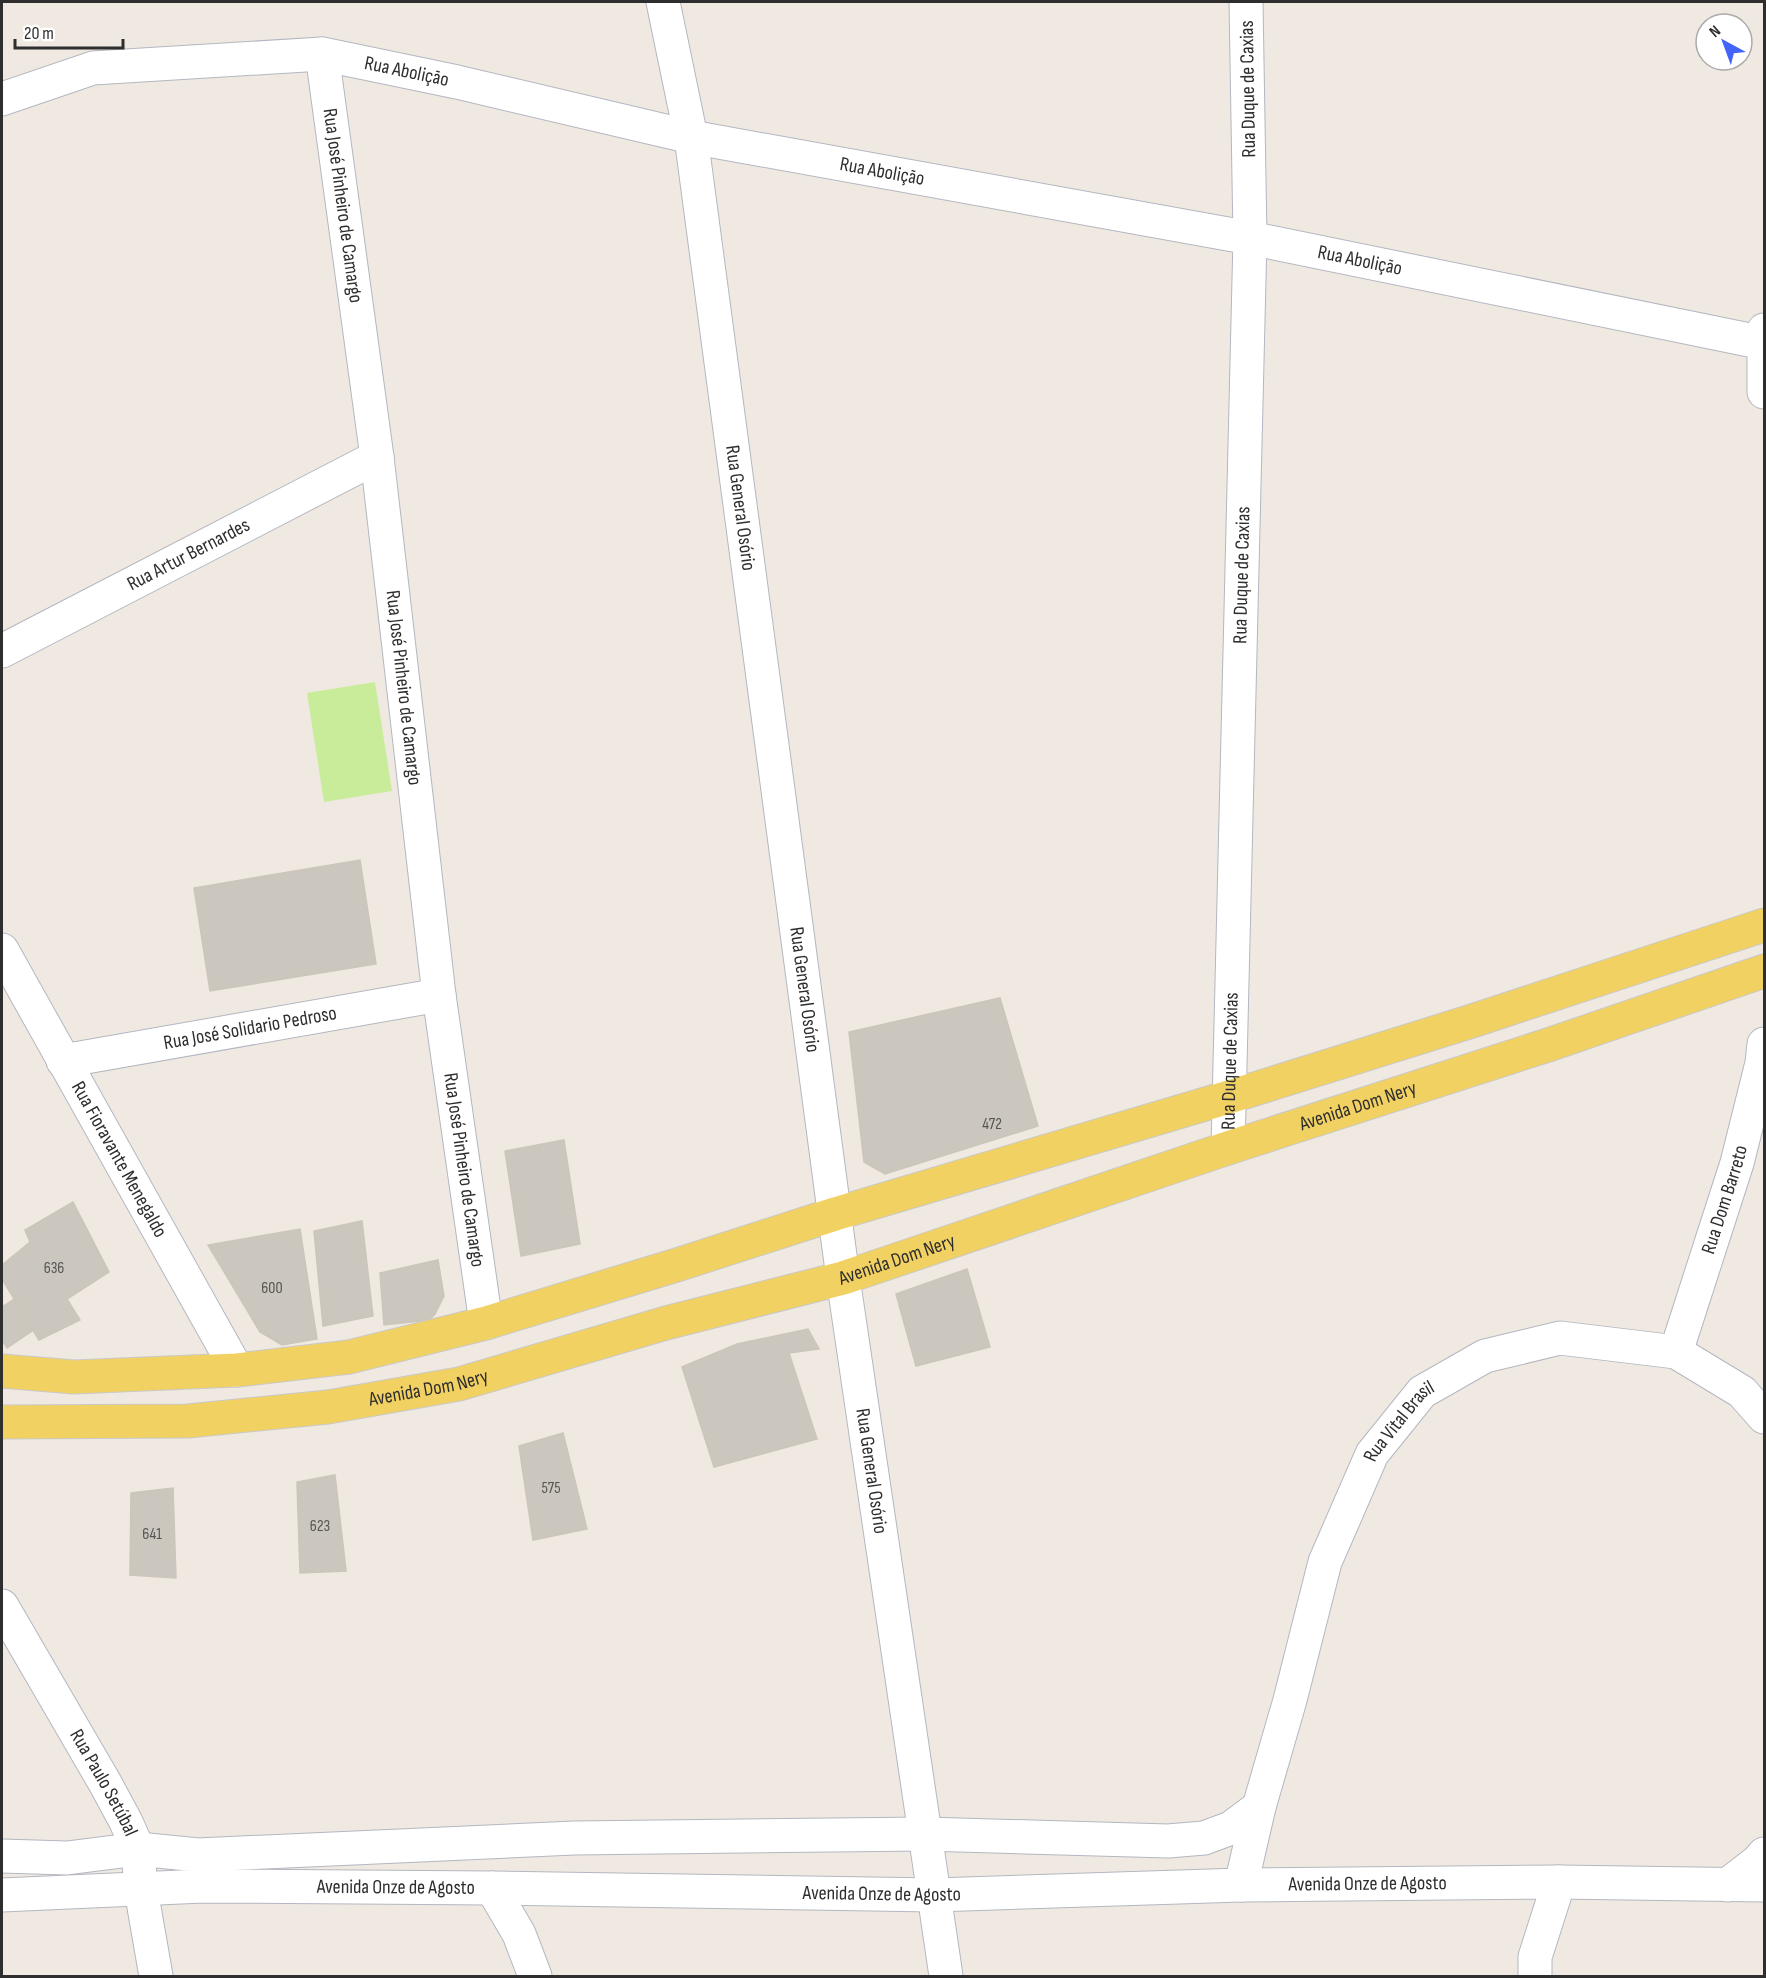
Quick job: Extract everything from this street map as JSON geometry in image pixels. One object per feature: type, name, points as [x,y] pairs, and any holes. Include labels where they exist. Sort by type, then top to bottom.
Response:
[{"type":"main road","points":[[2,1371],[74,1377],[237,1370],[349,1357],[486,1323],[681,1264],[835,1214],[1229,1097],[1764,925]]},
{"type":"main road","name":"Avenida Dom Nery","points":[[2,1422],[188,1421],[328,1407],[459,1384],[666,1323],[843,1278],[1228,1148],[1548,1045],[1764,970]]},
{"type":"street","name":"Rua General Osório","points":[[663,2],[691,137],[843,1278],[946,1977]]},
{"type":"street","name":"Rua Duque de Caxias","points":[[1228,1148],[1251,238],[1246,2]]},
{"type":"street","name":"Rua Abolição","points":[[2,99],[93,68],[322,54],[457,82],[691,137],[1251,238],[1764,339]]},
{"type":"street","name":"Rua José Pinheiro de Camargo","points":[[322,54],[377,457],[439,995],[486,1323]]},
{"type":"street","points":[[1764,339],[1764,392]]},
{"type":"street","name":"Rua Artur Bernardes","points":[[2,651],[377,457]]},
{"type":"street","name":"Rua Fioravante Menegaldo","points":[[2,950],[237,1370]]},
{"type":"street","name":"Rua José Solidario Pedroso","points":[[63,1061],[439,995]]},
{"type":"street","name":"Rua Dom Barreto","points":[[1676,1352],[1737,1163],[1762,1063],[1764,1044]]},
{"type":"street","name":"Rua Vital Brasil","points":[[1241,1885],[1259,1807],[1290,1700],[1325,1562],[1372,1454],[1422,1392],[1485,1356],[1560,1338],[1676,1352],[1742,1392],[1764,1417]]},
{"type":"street","name":"Rua Paulo Setúbal","points":[[2,1606],[105,1784],[138,1849],[141,1890],[156,1977]]},
{"type":"street","name":"Avenida Onze de Agosto","points":[[2,1856],[68,1858],[138,1849],[198,1855],[574,1838],[925,1834],[1168,1841],[1204,1838],[1231,1828],[1259,1807]]},
{"type":"street","points":[[1728,1885],[1758,1862],[1764,1854]]},
{"type":"street","points":[[1535,1977],[1535,1957],[1559,1882]]},
{"type":"street","name":"Avenida Onze de Agosto","points":[[2,1895],[203,1886],[934,1895],[1241,1885],[1559,1882],[1764,1885]]},
{"type":"street","points":[[492,1888],[519,1934],[535,1977]]},
{"type":"green space","points":[[375,682],[392,791],[324,802],[307,693]]},
{"type":"building","points":[[360,860],[376,964],[210,991],[194,888]]},
{"type":"building","points":[[1000,998],[1038,1126],[885,1174],[864,1162],[849,1032]]},
{"type":"building","points":[[564,1140],[580,1244],[521,1256],[505,1151]]},
{"type":"building","points":[[73,1202],[109,1272],[67,1299],[80,1320],[39,1340],[2,1279],[2,1265],[30,1242],[25,1230]]},
{"type":"building","points":[[362,1221],[373,1316],[323,1326],[314,1231]]},
{"type":"building","points":[[300,1229],[317,1339],[282,1345],[260,1332],[208,1245]]},
{"type":"building","points":[[438,1260],[444,1296],[435,1314],[429,1320],[384,1325],[380,1273]]},
{"type":"building","points":[[967,1269],[990,1347],[916,1366],[896,1294]]},
{"type":"building","points":[[13,1300],[32,1331],[7,1348],[2,1340],[2,1307]]},
{"type":"building","points":[[808,1329],[819,1349],[789,1353],[817,1439],[714,1467],[682,1367],[737,1344]]},
{"type":"building","points":[[563,1433],[587,1529],[533,1540],[519,1446]]},
{"type":"building","points":[[335,1475],[346,1571],[300,1573],[297,1482]]},
{"type":"building","points":[[173,1488],[176,1578],[130,1575],[131,1493]]}]
